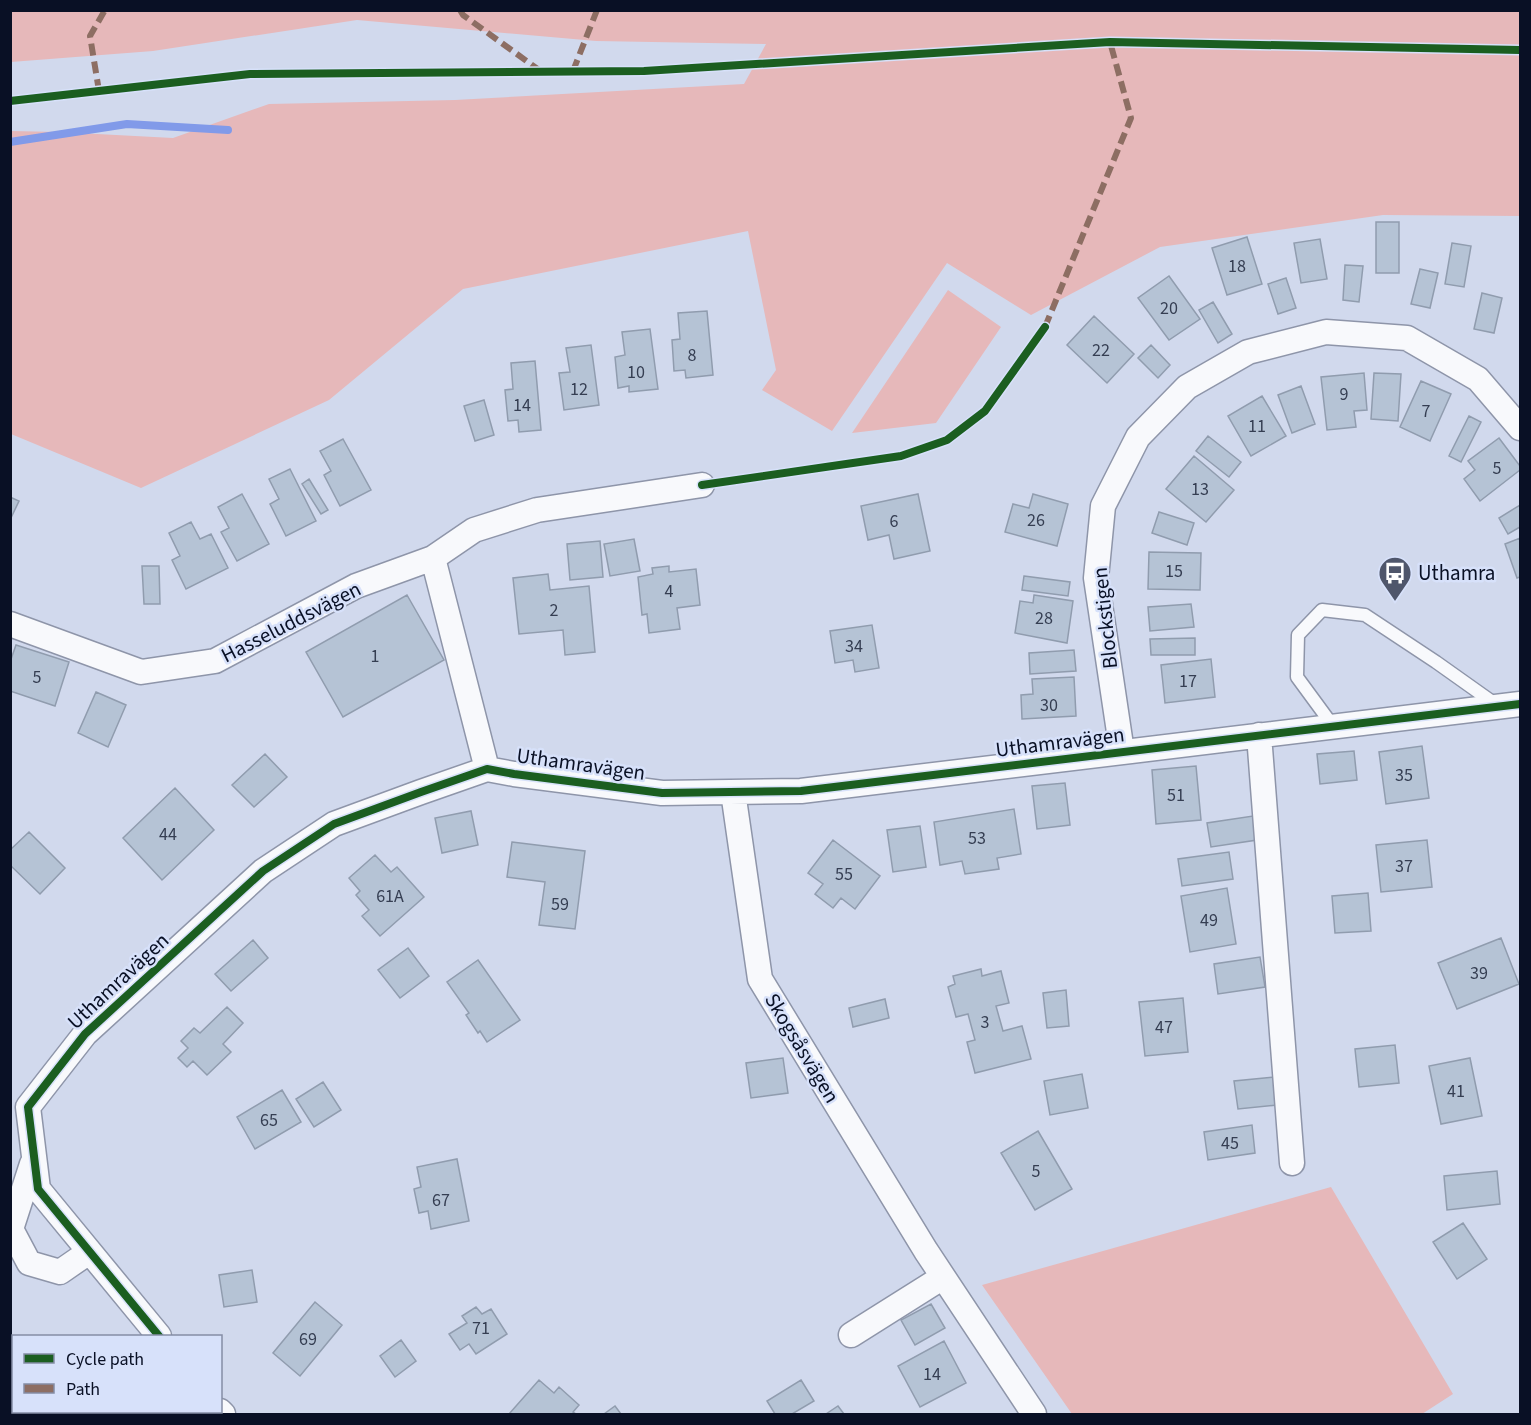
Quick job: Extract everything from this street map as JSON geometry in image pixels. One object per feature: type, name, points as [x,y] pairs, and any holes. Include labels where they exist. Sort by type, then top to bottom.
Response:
[{"type":"street","name":"Blockstigen","points":[[1122,752],[1096,578],[1103,506],[1138,437],[1187,387],[1248,352],[1326,332],[1407,338],[1478,380],[1521,428]]},
{"type":"street","name":"Hasseluddsvägen","points":[[10,624],[141,672],[215,662],[356,586],[433,558],[474,531],[537,510],[702,485]]},
{"type":"street","points":[[433,558],[487,769]]},
{"type":"street","name":"Uthamravägen","points":[[158,1335],[38,1189],[28,1107],[85,1034],[263,871],[334,824],[487,769],[662,793],[801,791],[1510,705]]},
{"type":"street","points":[[1259,735],[1292,1163]]},
{"type":"street","name":"Skogsåsvägen","points":[[733,792],[760,979],[943,1277],[1034,1414]]},
{"type":"street","name":"Uthamravägen","points":[[34,1159],[11,1229],[29,1263],[60,1272],[89,1252]]},
{"type":"street","points":[[851,1335],[943,1277]]},
{"type":"lane","points":[[1333,726],[1298,677],[1298,634],[1322,610],[1365,615],[1436,662],[1510,705]]},
{"type":"shaded area","points":[[11,10],[1520,11],[1520,216],[1383,215],[1160,247],[1031,315],[947,263],[832,431],[762,390],[776,370],[748,231],[463,289],[329,400],[141,488],[11,434],[11,131],[173,138],[269,104],[455,100],[744,84],[766,44],[596,41],[357,20],[153,51],[11,62]]},
{"type":"shaded area","points":[[948,290],[1001,327],[936,423],[852,433]]},
{"type":"shaded area","points":[[1331,1187],[1453,1394],[1422,1414],[1072,1414],[982,1285]]},
{"type":"building","points":[[1376,222],[1399,222],[1399,273],[1376,273]]},
{"type":"building","points":[[1247,237],[1262,284],[1227,295],[1212,248]]},
{"type":"building","points":[[1320,239],[1327,279],[1301,283],[1294,243]]},
{"type":"building","points":[[1452,243],[1471,246],[1464,287],[1445,284]]},
{"type":"building","points":[[1345,265],[1363,266],[1359,302],[1343,300]]},
{"type":"building","points":[[1420,269],[1438,273],[1430,308],[1411,304]]},
{"type":"building","points":[[1169,276],[1200,319],[1169,340],[1138,298]]},
{"type":"building","points":[[1286,278],[1296,308],[1278,314],[1268,284]]},
{"type":"building","points":[[1482,293],[1502,298],[1494,333],[1474,329]]},
{"type":"building","points":[[1213,302],[1232,334],[1218,343],[1199,310]]},
{"type":"building","points":[[707,311],[713,375],[686,378],[685,370],[674,371],[672,340],[680,339],[678,313]]},
{"type":"building","points":[[1094,316],[1134,354],[1107,383],[1067,345]]},
{"type":"building","points":[[650,329],[658,389],[629,392],[629,386],[618,388],[615,357],[625,355],[622,332]]},
{"type":"building","points":[[591,345],[599,405],[564,410],[559,373],[570,372],[566,348]]},
{"type":"building","points":[[1151,345],[1170,365],[1158,378],[1138,358]]},
{"type":"building","points":[[535,361],[541,430],[519,432],[518,420],[508,421],[505,390],[513,389],[511,363]]},
{"type":"building","points":[[1364,373],[1367,410],[1354,411],[1356,427],[1327,430],[1321,377]]},
{"type":"building","points":[[1374,373],[1401,374],[1398,421],[1371,419]]},
{"type":"building","points":[[1421,381],[1451,394],[1430,441],[1400,427]]},
{"type":"building","points":[[1301,386],[1315,424],[1292,433],[1278,395]]},
{"type":"building","points":[[1262,396],[1286,436],[1251,456],[1228,416]]},
{"type":"building","points":[[484,400],[494,435],[475,441],[464,406]]},
{"type":"building","points":[[1469,416],[1481,422],[1461,462],[1449,456]]},
{"type":"building","points":[[1208,436],[1241,462],[1229,477],[1196,451]]},
{"type":"building","points":[[1499,438],[1520,466],[1520,470],[1480,501],[1464,479],[1475,470],[1468,461]]},
{"type":"building","points":[[343,439],[371,490],[340,506],[324,475],[331,471],[320,451]]},
{"type":"building","points":[[1194,456],[1234,490],[1206,522],[1166,489]]},
{"type":"building","points":[[290,469],[316,521],[286,536],[270,504],[279,499],[269,479]]},
{"type":"building","points":[[309,479],[328,510],[321,514],[302,484]]},
{"type":"building","points":[[242,494],[269,544],[237,561],[221,532],[229,528],[218,507]]},
{"type":"building","points":[[918,494],[930,551],[894,559],[889,535],[868,540],[861,506]]},
{"type":"building","points":[[1033,494],[1068,504],[1057,546],[1005,532],[1013,504],[1029,508]]},
{"type":"building","points":[[10,497],[19,501],[10,520]]},
{"type":"building","points":[[1520,505],[1520,527],[1508,534],[1499,518]]},
{"type":"building","points":[[1159,512],[1194,523],[1187,545],[1152,533]]},
{"type":"building","points":[[191,522],[200,539],[211,534],[228,568],[186,589],[172,560],[180,556],[169,533]]},
{"type":"building","points":[[1520,538],[1520,577],[1517,578],[1505,544]]},
{"type":"building","points":[[634,539],[640,571],[610,576],[604,544]]},
{"type":"building","points":[[600,541],[603,577],[570,580],[567,544]]},
{"type":"building","points":[[1149,552],[1201,553],[1200,590],[1148,589]]},
{"type":"building","points":[[142,566],[159,566],[160,604],[144,604]]},
{"type":"building","points":[[669,566],[669,572],[696,569],[700,605],[677,608],[680,629],[649,633],[647,614],[642,615],[638,577],[653,574],[652,568]]},
{"type":"building","points":[[548,574],[550,590],[589,586],[595,652],[565,655],[563,630],[519,634],[513,578]]},
{"type":"building","points":[[1024,576],[1070,582],[1068,596],[1022,590]]},
{"type":"building","points":[[407,595],[444,660],[343,717],[306,652]]},
{"type":"building","points":[[1034,595],[1073,601],[1067,643],[1015,633],[1020,601],[1033,603]]},
{"type":"building","points":[[1191,604],[1194,627],[1150,631],[1148,607]]},
{"type":"building","points":[[872,625],[879,668],[855,672],[853,660],[835,663],[830,631]]},
{"type":"building","points":[[1195,638],[1195,655],[1151,655],[1150,639]]},
{"type":"building","points":[[16,645],[69,662],[55,706],[10,691],[10,662]]},
{"type":"building","points":[[1074,650],[1076,671],[1030,674],[1029,653]]},
{"type":"building","points":[[1211,659],[1215,697],[1165,703],[1161,665]]},
{"type":"building","points":[[1074,677],[1076,716],[1022,719],[1021,695],[1033,694],[1032,679]]},
{"type":"building","points":[[96,692],[126,705],[108,747],[78,733]]},
{"type":"building","points":[[1422,746],[1429,798],[1386,804],[1379,752]]},
{"type":"building","points":[[1354,751],[1357,780],[1320,784],[1317,754]]},
{"type":"building","points":[[265,754],[287,777],[254,807],[232,785]]},
{"type":"building","points":[[1196,766],[1201,820],[1156,824],[1152,770]]},
{"type":"building","points":[[1065,783],[1070,825],[1037,829],[1032,786]]},
{"type":"building","points":[[175,788],[214,830],[162,880],[123,838]]},
{"type":"building","points":[[1014,809],[1021,854],[997,858],[999,869],[965,874],[962,861],[940,865],[934,822]]},
{"type":"building","points":[[471,811],[478,845],[442,853],[435,818]]},
{"type":"building","points":[[1253,816],[1257,840],[1211,847],[1207,823]]},
{"type":"building","points":[[920,826],[926,867],[893,872],[887,830]]},
{"type":"building","points":[[29,832],[65,868],[40,894],[10,865],[10,850]]},
{"type":"building","points":[[833,840],[880,876],[855,909],[841,898],[833,908],[815,894],[823,884],[808,873]]},
{"type":"building","points":[[1427,840],[1432,887],[1381,892],[1376,845]]},
{"type":"building","points":[[512,842],[585,851],[575,929],[539,925],[545,882],[507,877]]},
{"type":"building","points":[[1229,852],[1233,879],[1182,886],[1178,859]]},
{"type":"building","points":[[375,855],[391,872],[397,867],[424,897],[380,936],[362,916],[369,910],[356,895],[360,891],[349,878]]},
{"type":"building","points":[[1227,888],[1236,944],[1190,952],[1181,896]]},
{"type":"building","points":[[1368,893],[1371,931],[1335,933],[1332,896]]},
{"type":"building","points":[[1501,938],[1519,984],[1457,1009],[1438,963]]},
{"type":"building","points":[[253,940],[268,958],[231,991],[215,974]]},
{"type":"building","points":[[408,948],[429,976],[400,998],[378,970]]},
{"type":"building","points":[[1260,957],[1265,987],[1218,994],[1214,964]]},
{"type":"building","points":[[478,960],[520,1020],[487,1042],[466,1015],[469,1013],[447,982]]},
{"type":"building","points":[[981,969],[982,976],[1001,971],[1009,1003],[996,1006],[1003,1031],[1022,1026],[1031,1059],[975,1073],[967,1042],[975,1040],[968,1014],[956,1017],[948,987],[955,984],[953,976]]},
{"type":"building","points":[[1066,990],[1069,1026],[1047,1028],[1043,993]]},
{"type":"building","points":[[1183,998],[1188,1052],[1145,1056],[1139,1002]]},
{"type":"building","points":[[885,999],[889,1018],[853,1027],[849,1008]]},
{"type":"building","points":[[227,1007],[243,1023],[223,1044],[231,1052],[207,1075],[193,1061],[187,1067],[178,1058],[188,1048],[181,1041],[194,1028],[200,1033]]},
{"type":"building","points":[[1395,1045],[1399,1083],[1359,1087],[1355,1049]]},
{"type":"building","points":[[783,1058],[788,1093],[751,1098],[746,1063]]},
{"type":"building","points":[[1470,1058],[1482,1116],[1441,1124],[1429,1066]]},
{"type":"building","points":[[1082,1074],[1088,1108],[1050,1115],[1044,1081]]},
{"type":"building","points":[[1274,1077],[1277,1105],[1238,1109],[1234,1081]]},
{"type":"building","points":[[323,1082],[341,1110],[314,1127],[296,1099]]},
{"type":"building","points":[[282,1090],[301,1122],[255,1149],[237,1117]]},
{"type":"building","points":[[1252,1125],[1255,1153],[1208,1160],[1204,1132]]},
{"type":"building","points":[[1038,1131],[1072,1189],[1035,1210],[1001,1153]]},
{"type":"building","points":[[457,1159],[469,1221],[431,1229],[428,1211],[419,1213],[414,1189],[421,1187],[417,1167]]},
{"type":"building","points":[[1497,1171],[1500,1204],[1447,1210],[1444,1176]]},
{"type":"building","points":[[1463,1223],[1487,1259],[1457,1279],[1433,1242]]},
{"type":"building","points":[[252,1270],[257,1302],[224,1307],[219,1275]]},
{"type":"building","points":[[315,1302],[342,1325],[300,1376],[273,1353]]},
{"type":"building","points":[[931,1304],[945,1328],[915,1345],[901,1320]]},
{"type":"building","points":[[476,1307],[482,1314],[491,1309],[507,1334],[476,1354],[469,1344],[460,1350],[449,1334],[467,1323],[462,1316]]},
{"type":"building","points":[[401,1340],[416,1361],[395,1377],[380,1356]]},
{"type":"building","points":[[944,1341],[966,1383],[920,1407],[898,1366]]},
{"type":"building","points":[[539,1380],[554,1393],[559,1387],[579,1405],[573,1412],[576,1414],[509,1414]]},
{"type":"building","points":[[801,1380],[814,1401],[792,1414],[775,1414],[767,1401]]},
{"type":"building","points":[[12,1387],[12,1413],[35,1414],[10,1414],[10,1388]]},
{"type":"building","points":[[615,1406],[621,1414],[604,1414]]},
{"type":"building","points":[[838,1406],[844,1414],[826,1414]]},
{"type":"waterway","points":[[10,142],[127,124],[228,130]]},
{"type":"marked path","points":[[99,91],[90,36],[105,10]]},
{"type":"marked path","points":[[460,10],[463,15],[539,70]]},
{"type":"marked path","points":[[573,71],[597,10]]},
{"type":"marked path","points":[[1045,327],[1131,118],[1110,42]]},
{"type":"cycle path","points":[[10,101],[250,74],[644,71],[1110,42],[1520,50]]},
{"type":"cycle path","points":[[702,485],[901,456],[947,440],[985,411],[1045,327]]},
{"type":"cycle path","points":[[158,1335],[38,1189],[28,1107],[85,1034],[263,871],[334,824],[487,769],[662,793],[801,791],[1520,704]]},
{"type":"place","name":"Uthamra","points":[[1395,602]]}]
